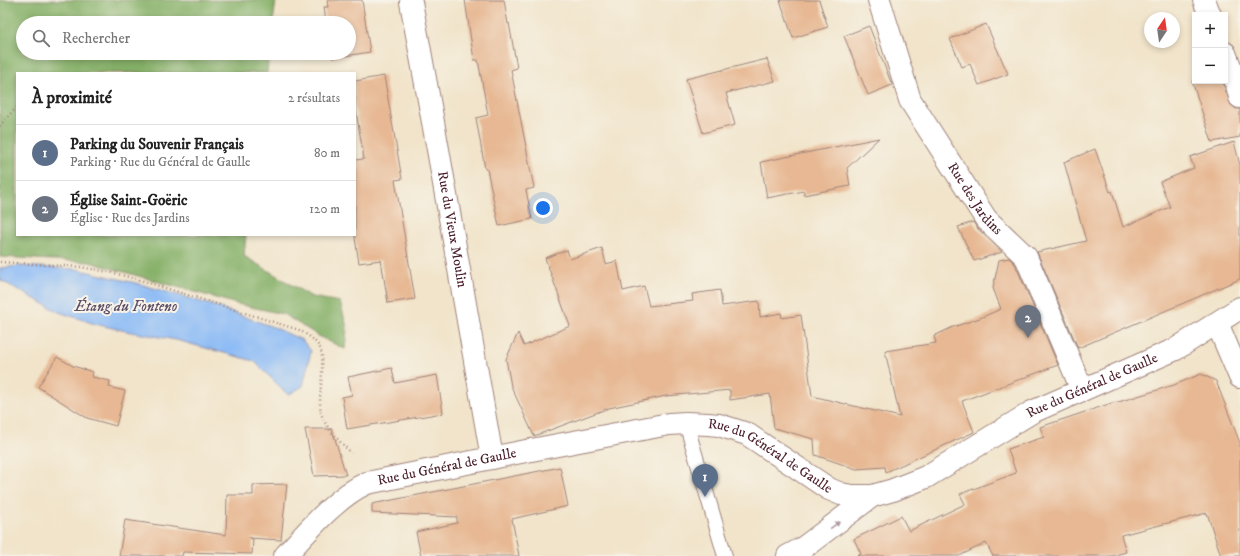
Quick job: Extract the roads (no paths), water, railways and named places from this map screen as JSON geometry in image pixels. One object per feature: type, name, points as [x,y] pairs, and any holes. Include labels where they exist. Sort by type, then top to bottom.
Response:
[{"type":"street","name":"Rue des Jardins","points":[[879,0],[910,100],[986,219],[1026,257],[1082,390]]},
{"type":"street","points":[[1204,0],[1209,12]]},
{"type":"street","name":"Rue du Vieux Moulin","points":[[411,2],[492,458]]},
{"type":"street","points":[[1228,61],[1237,84],[1240,97]]},
{"type":"street","name":"Rue du Général de Gaulle","points":[[285,556],[336,504],[358,486],[378,480],[492,458],[629,432],[686,423],[719,426],[747,434],[829,489],[841,494],[852,496],[872,496],[926,477],[1032,412],[1176,349],[1240,308]]},
{"type":"street","points":[[1217,323],[1240,377]]},
{"type":"street","points":[[788,556],[803,548],[872,496]]},
{"type":"lane","points":[[686,423],[725,556]]},
{"type":"water","name":"Étang du Fonteno","points":[[19,266],[76,269],[136,283],[212,305],[276,328],[302,340],[311,351],[303,386],[288,395],[254,361],[176,340],[95,324],[59,312],[0,280],[0,268]]},
{"type":"place","name":"Église Saint-Goëric","points":[[1028,338]]},
{"type":"place","name":"Parking du Souvenir Français","points":[[705,497]]}]
